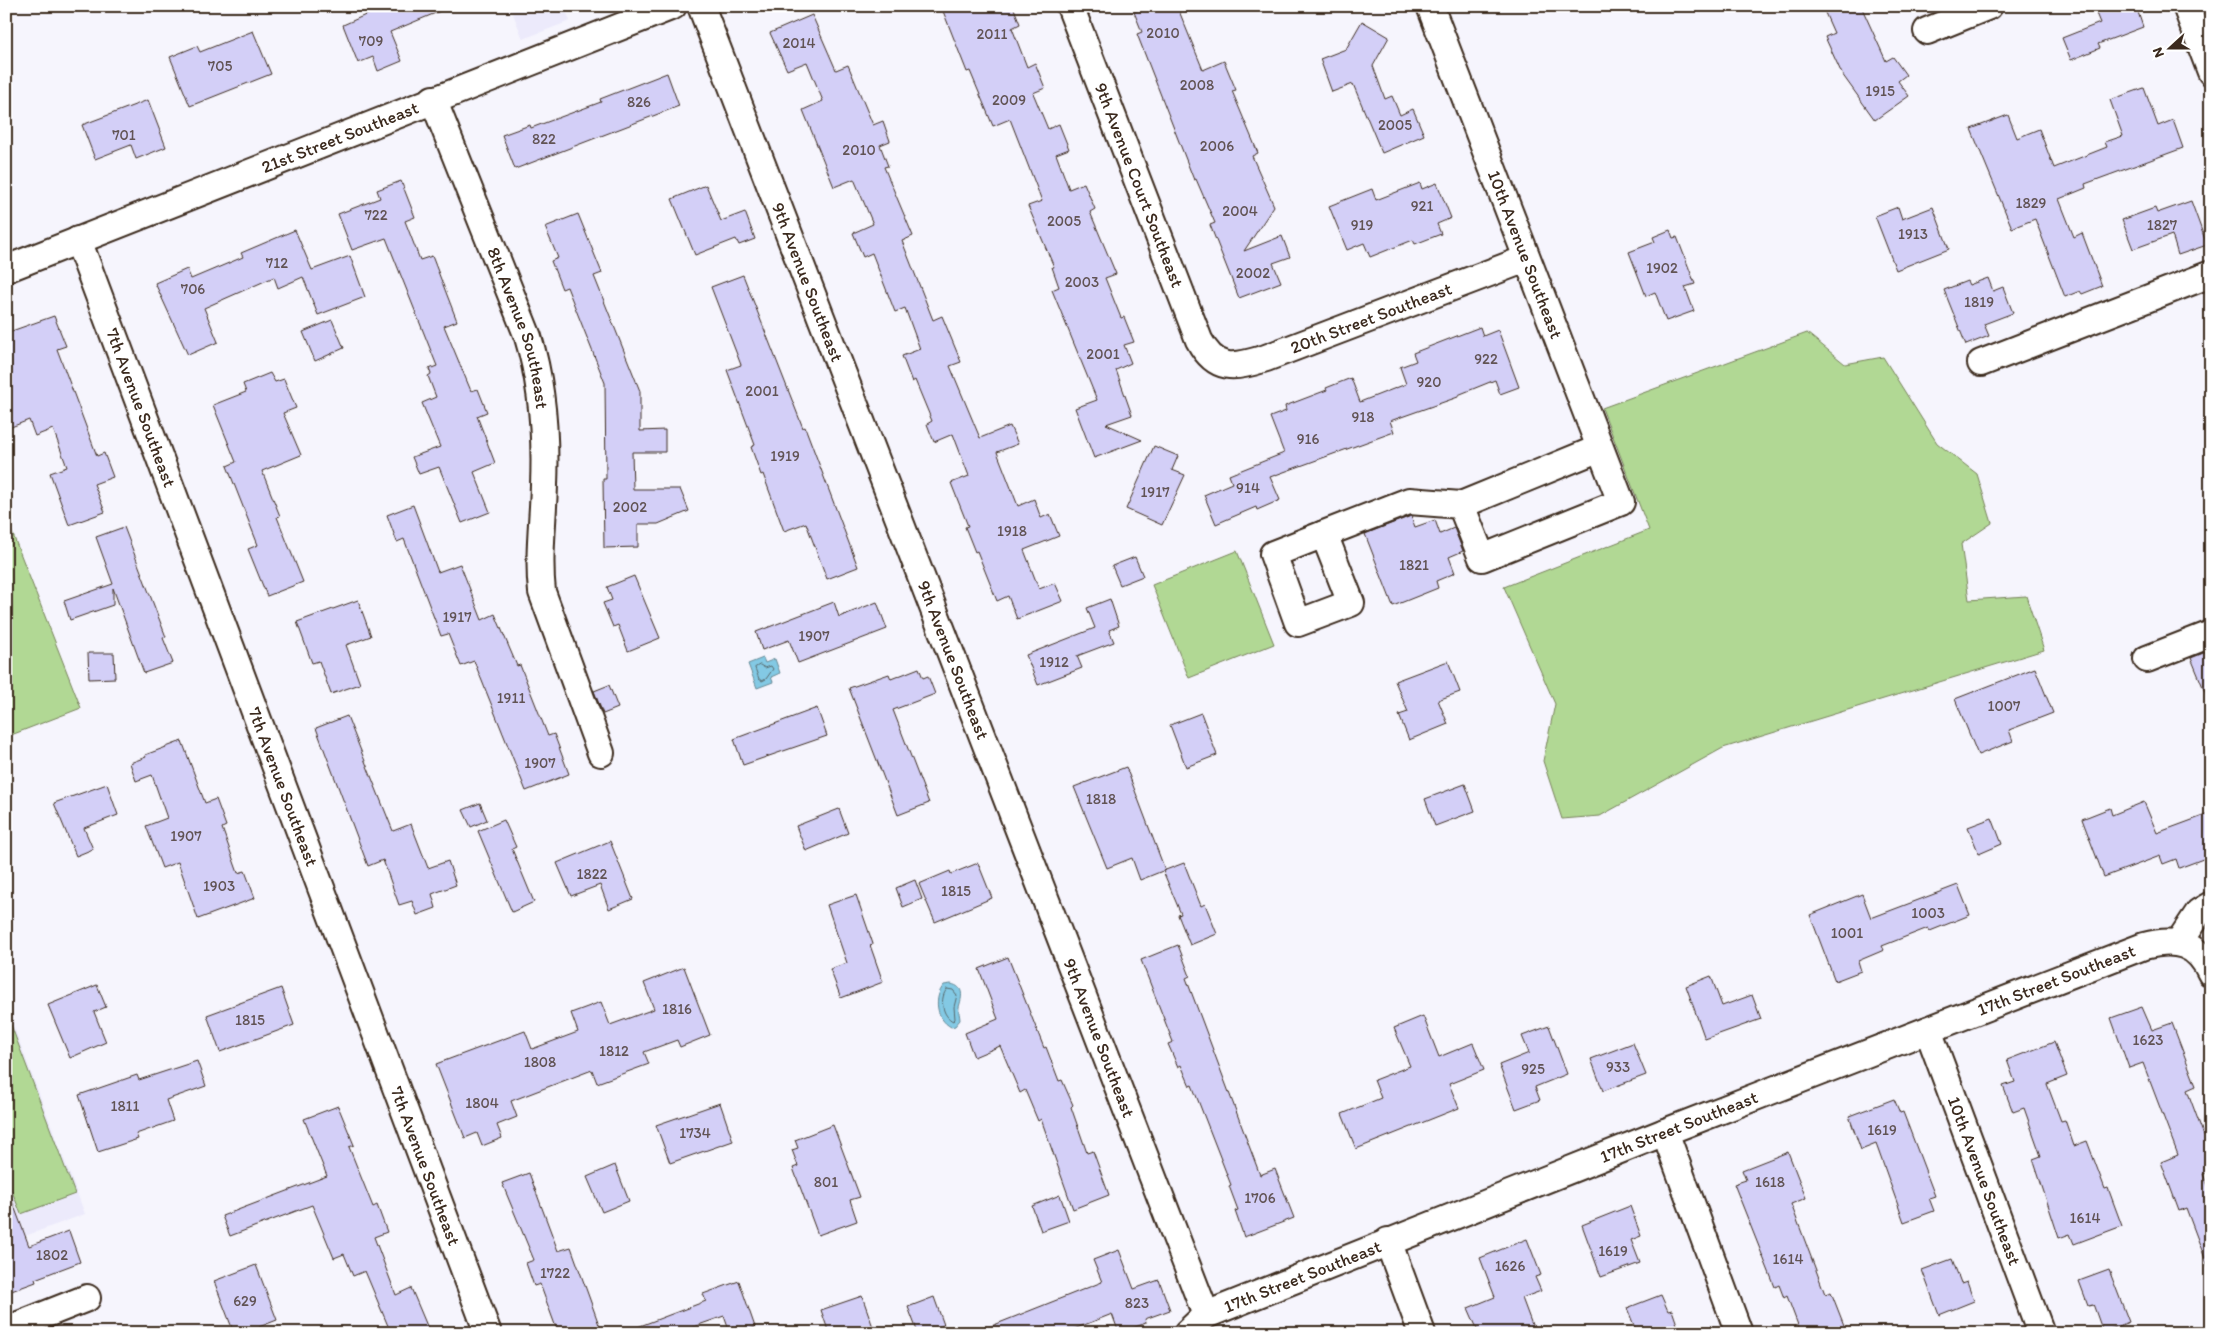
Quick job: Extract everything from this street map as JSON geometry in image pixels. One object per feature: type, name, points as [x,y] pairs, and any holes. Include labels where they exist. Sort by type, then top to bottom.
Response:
[{"type":"street","name":"21st Street Southeast","points":[[6,269],[672,6]]},
{"type":"street","name":"9th Avenue Southeast","points":[[701,6],[1206,1314]]},
{"type":"street","name":"9th Avenue Court Southeast","points":[[1070,6],[1198,340],[1205,352],[1214,361]]},
{"type":"street","name":"10th Avenue Southeast","points":[[1430,6],[1526,260],[1621,502],[1482,558],[1461,505]]},
{"type":"street","points":[[1927,31],[1989,6]]},
{"type":"street","points":[[2186,6],[2211,72]]},
{"type":"street","name":"8th Avenue Southeast","points":[[433,99],[528,337],[536,366],[545,425],[544,486],[539,569],[542,592],[601,753]]},
{"type":"street","name":"7th Avenue Southeast","points":[[78,240],[488,1333]]},
{"type":"street","name":"20th Street Southeast","points":[[1214,361],[1227,366],[1266,358],[1526,260]]},
{"type":"street","points":[[1981,363],[2211,274]]},
{"type":"street","points":[[1324,534],[1408,501],[1461,505],[1600,448]]},
{"type":"street","points":[[2146,659],[2211,634]]},
{"type":"street","points":[[2211,905],[2199,912],[2179,942],[2195,950],[2206,962],[2211,973]]},
{"type":"street","name":"17th Street Southeast","points":[[1187,1333],[1206,1314],[1388,1241],[2144,946],[2163,941],[2179,942]]},
{"type":"street","name":"10th Avenue Southeast","points":[[1928,1030],[2041,1333]]},
{"type":"street","points":[[1665,1132],[1739,1333]]},
{"type":"street","points":[[1388,1241],[1422,1333]]},
{"type":"street","points":[[6,1330],[87,1298]]},
{"type":"shaded area","points":[[510,6],[564,6],[570,21],[523,39]]},
{"type":"shaded area","points":[[12,1022],[85,1214],[6,1243],[6,1024]]},
{"type":"green space","points":[[1807,333],[1845,364],[1883,357],[1937,443],[1977,474],[1992,523],[1961,544],[1969,600],[2026,596],[2044,650],[1723,748],[1600,816],[1562,819],[1543,761],[1555,704],[1504,587],[1649,530],[1602,408]]},
{"type":"green space","points":[[6,517],[81,708],[6,737]]},
{"type":"green space","points":[[1237,551],[1274,644],[1189,678],[1152,585]]},
{"type":"green space","points":[[11,1025],[75,1194],[21,1214],[6,1176],[6,1026]]},
{"type":"water","points":[[763,658],[765,663],[775,659],[780,673],[771,677],[773,682],[757,688],[748,664]]},
{"type":"water","points":[[951,984],[959,987],[961,996],[960,1020],[955,1026],[951,1027],[939,1014],[937,1002],[944,985]]},
{"type":"building","points":[[386,6],[450,7],[390,32],[402,61],[378,71],[373,57],[358,63],[343,25]]},
{"type":"building","points":[[941,6],[1013,6],[1020,24],[1012,28],[1027,67],[1035,63],[1045,88],[1033,93],[1048,129],[1059,124],[1069,149],[1056,154],[1069,189],[1084,183],[1095,209],[1090,212],[1116,274],[1105,278],[1121,318],[1124,317],[1134,342],[1124,345],[1131,363],[1116,370],[1132,415],[1106,424],[1142,440],[1094,458],[1075,408],[1097,400],[1052,290],[1059,287],[1052,267],[1054,267],[1028,206],[1042,201],[1010,119],[993,126],[970,71],[967,72]]},
{"type":"building","points":[[1149,6],[1177,6],[1203,70],[1224,61],[1236,90],[1232,91],[1258,153],[1252,156],[1274,206],[1244,251],[1282,236],[1290,257],[1273,263],[1281,282],[1239,298],[1210,225],[1215,223],[1196,179],[1194,180],[1137,34],[1142,32],[1134,12]]},
{"type":"building","points":[[1822,6],[1861,6],[1886,61],[1893,57],[1906,75],[1898,81],[1909,96],[1875,120],[1842,74],[1825,37],[1834,33]]},
{"type":"building","points":[[2093,6],[2136,6],[2143,27],[2098,44],[2100,48],[2071,60],[2062,38],[2100,23]]},
{"type":"building","points":[[812,15],[836,70],[848,65],[873,125],[883,121],[890,141],[880,145],[888,166],[884,167],[913,236],[902,241],[933,320],[942,316],[961,362],[950,366],[980,438],[1010,426],[1018,444],[997,452],[1018,506],[1034,499],[1041,518],[1050,514],[1059,536],[1024,550],[1039,589],[1055,583],[1063,601],[1017,619],[1008,596],[997,601],[965,527],[968,526],[951,483],[969,476],[953,434],[934,442],[927,424],[932,421],[915,380],[912,382],[902,356],[920,349],[905,308],[895,312],[872,253],[863,257],[853,233],[873,224],[854,179],[834,187],[803,110],[823,101],[807,62],[787,70],[770,33]]},
{"type":"building","points":[[1362,21],[1389,37],[1373,66],[1385,99],[1392,96],[1400,115],[1413,109],[1424,135],[1382,153],[1353,84],[1332,92],[1320,59],[1346,49]]},
{"type":"building","points":[[253,31],[271,74],[190,106],[170,57],[197,46],[200,52]]},
{"type":"building","points":[[667,73],[679,106],[515,169],[502,135],[530,125],[531,128],[601,102],[600,99]]},
{"type":"building","points":[[2144,88],[2158,126],[2173,120],[2183,148],[2085,184],[2086,188],[2059,199],[2074,237],[2082,233],[2102,286],[2082,294],[2080,291],[2065,297],[2035,219],[2012,228],[1971,129],[2008,115],[2017,138],[2039,129],[2054,168],[2107,147],[2105,142],[2123,136],[2110,100]]},
{"type":"building","points":[[148,100],[166,147],[136,159],[131,145],[95,159],[82,125]]},
{"type":"building","points":[[401,181],[415,217],[405,221],[420,260],[432,256],[457,321],[444,326],[471,391],[478,389],[487,412],[477,416],[495,463],[474,472],[490,512],[462,523],[439,467],[419,474],[412,457],[440,447],[422,403],[436,397],[428,376],[431,374],[429,369],[437,366],[386,238],[352,250],[338,214],[380,198],[377,190]]},
{"type":"building","points":[[1420,183],[1422,189],[1437,183],[1451,218],[1437,224],[1441,234],[1415,244],[1413,240],[1370,257],[1364,243],[1347,250],[1329,206],[1372,189],[1376,200]]},
{"type":"building","points":[[706,185],[721,221],[745,212],[755,239],[739,245],[736,239],[695,255],[672,199]]},
{"type":"building","points":[[2191,201],[2207,245],[2178,255],[2172,235],[2133,249],[2122,220],[2155,208],[2157,213]]},
{"type":"building","points":[[1898,207],[1902,219],[1933,207],[1949,249],[1896,270],[1875,216]]},
{"type":"building","points":[[578,214],[602,273],[594,276],[640,391],[640,431],[665,430],[665,452],[632,452],[633,489],[680,489],[689,511],[658,524],[638,524],[638,547],[604,548],[603,479],[606,479],[605,383],[567,287],[562,289],[551,261],[558,258],[545,227]]},
{"type":"building","points":[[295,230],[312,270],[350,256],[365,297],[318,315],[303,277],[278,288],[274,277],[204,308],[218,342],[188,355],[155,283],[187,269],[191,279],[243,257],[241,253]]},
{"type":"building","points":[[1670,230],[1673,238],[1677,237],[1695,284],[1685,287],[1694,311],[1666,321],[1655,292],[1646,296],[1629,252],[1655,242],[1653,237]]},
{"type":"building","points":[[743,275],[803,428],[805,427],[858,567],[827,579],[806,523],[784,531],[751,447],[755,445],[727,370],[741,365],[711,287]]},
{"type":"building","points":[[1988,278],[1993,291],[2003,287],[2013,313],[1984,324],[1989,336],[1966,345],[1944,290],[1967,281],[1969,285]]},
{"type":"building","points":[[54,316],[66,346],[57,349],[97,456],[104,453],[113,477],[94,484],[105,512],[69,525],[50,473],[67,467],[53,429],[35,436],[29,420],[6,429],[6,333]]},
{"type":"building","points":[[332,320],[344,348],[315,361],[303,332]]},
{"type":"building","points":[[1480,327],[1483,336],[1498,330],[1519,387],[1500,394],[1495,380],[1458,395],[1458,397],[1390,421],[1394,432],[1270,477],[1280,500],[1257,510],[1256,507],[1216,524],[1204,495],[1232,483],[1229,475],[1284,453],[1270,417],[1286,411],[1285,406],[1327,390],[1326,388],[1351,378],[1360,402],[1406,384],[1400,367],[1416,361],[1413,353]]},
{"type":"building","points":[[270,373],[275,382],[284,379],[296,408],[283,413],[301,455],[262,471],[280,516],[277,517],[303,582],[267,596],[248,549],[258,545],[227,466],[236,462],[213,405],[246,392],[243,384]]},
{"type":"building","points":[[1154,446],[1178,456],[1172,470],[1185,475],[1162,525],[1126,509]]},
{"type":"building","points":[[413,505],[438,572],[460,564],[482,620],[495,614],[517,666],[520,665],[548,736],[554,734],[569,774],[526,791],[474,661],[461,666],[448,634],[441,636],[404,539],[397,542],[387,515]]},
{"type":"building","points":[[1411,516],[1415,527],[1435,520],[1440,534],[1454,528],[1463,551],[1449,557],[1455,573],[1436,581],[1438,588],[1393,606],[1365,534]]},
{"type":"building","points":[[124,527],[166,637],[163,638],[173,663],[144,673],[113,588],[113,605],[70,620],[64,601],[113,584],[96,537]]},
{"type":"building","points":[[1135,557],[1143,576],[1120,585],[1112,566]]},
{"type":"building","points":[[634,576],[660,638],[628,651],[618,625],[613,627],[603,603],[612,600],[607,587]]},
{"type":"building","points":[[1110,599],[1119,626],[1109,630],[1114,642],[1077,656],[1082,668],[1038,685],[1026,655],[1095,628],[1087,608]]},
{"type":"building","points":[[358,600],[371,636],[346,645],[360,684],[331,694],[319,661],[312,663],[297,622]]},
{"type":"building","points":[[834,602],[839,617],[877,602],[887,629],[798,663],[789,640],[762,650],[756,632]]},
{"type":"building","points":[[2211,650],[2211,704],[2210,704],[2191,658]]},
{"type":"building","points":[[88,653],[114,653],[115,678],[89,679]]},
{"type":"building","points":[[1448,661],[1460,692],[1438,700],[1448,724],[1409,740],[1399,715],[1408,712],[1395,681]]},
{"type":"building","points":[[919,668],[923,678],[928,676],[935,694],[893,710],[929,803],[898,815],[849,688],[889,674],[891,679]]},
{"type":"building","points":[[2035,668],[2053,713],[2009,730],[2013,741],[1978,755],[1955,699]]},
{"type":"building","points":[[609,685],[618,708],[603,714],[594,691]]},
{"type":"building","points":[[817,708],[827,736],[743,765],[734,739]]},
{"type":"building","points":[[1201,713],[1217,755],[1186,767],[1170,725]]},
{"type":"building","points":[[347,716],[393,831],[411,824],[428,868],[448,861],[456,885],[432,894],[436,908],[417,915],[412,901],[399,905],[383,860],[368,866],[316,728]]},
{"type":"building","points":[[182,741],[205,803],[216,799],[226,826],[222,828],[238,873],[245,871],[255,898],[198,919],[178,862],[162,868],[146,826],[167,818],[152,775],[136,781],[130,763],[146,757],[145,755]]},
{"type":"building","points":[[1126,767],[1165,870],[1140,880],[1132,858],[1107,868],[1074,787]]},
{"type":"building","points":[[107,784],[118,815],[84,828],[93,849],[76,856],[54,803]]},
{"type":"building","points":[[1465,784],[1475,811],[1435,826],[1425,799]]},
{"type":"building","points":[[2144,802],[2157,833],[2211,813],[2211,856],[2179,868],[2176,859],[2163,864],[2160,856],[2104,877],[2082,819],[2110,808],[2112,815]]},
{"type":"building","points":[[480,803],[487,820],[471,827],[463,810]]},
{"type":"building","points":[[839,809],[848,833],[806,851],[796,826]]},
{"type":"building","points":[[1992,818],[2002,844],[1979,854],[1968,827]]},
{"type":"building","points":[[504,820],[516,847],[512,849],[534,902],[512,912],[478,831]]},
{"type":"building","points":[[610,841],[633,899],[609,909],[600,885],[571,896],[557,863]]},
{"type":"building","points":[[978,863],[992,898],[935,922],[919,884],[950,871],[951,874]]},
{"type":"building","points":[[1184,863],[1201,906],[1205,904],[1217,934],[1190,945],[1178,915],[1181,914],[1163,871]]},
{"type":"building","points":[[915,880],[922,899],[903,907],[896,888]]},
{"type":"building","points":[[1958,885],[1970,915],[1930,931],[1928,928],[1882,946],[1884,950],[1858,961],[1861,971],[1835,981],[1810,915],[1862,894],[1871,918]]},
{"type":"building","points":[[856,895],[873,944],[870,945],[883,982],[841,998],[830,969],[847,963],[827,905]]},
{"type":"building","points":[[1178,945],[1190,976],[1186,978],[1260,1175],[1275,1169],[1294,1218],[1244,1237],[1235,1211],[1238,1210],[1229,1186],[1231,1185],[1192,1085],[1190,1086],[1181,1065],[1178,1067],[1168,1044],[1173,1042],[1141,960]]},
{"type":"building","points":[[1008,957],[1044,1048],[1046,1047],[1059,1081],[1062,1080],[1073,1105],[1071,1107],[1087,1153],[1093,1151],[1109,1195],[1073,1209],[1041,1119],[1038,1121],[1025,1090],[1020,1093],[1000,1046],[974,1057],[965,1033],[998,1019],[979,969]]},
{"type":"building","points":[[684,967],[710,1035],[680,1047],[677,1040],[644,1052],[649,1064],[597,1083],[592,1070],[511,1101],[517,1117],[497,1125],[502,1138],[482,1146],[477,1133],[465,1138],[436,1064],[525,1031],[532,1049],[578,1032],[571,1013],[601,1002],[610,1025],[654,1009],[644,983]]},
{"type":"building","points":[[1711,976],[1722,1006],[1752,995],[1761,1019],[1705,1039],[1686,986]]},
{"type":"building","points":[[97,985],[106,1007],[94,1012],[106,1042],[70,1058],[48,1005]]},
{"type":"building","points":[[281,988],[294,1025],[220,1052],[207,1015]]},
{"type":"building","points":[[2142,1007],[2152,1030],[2172,1023],[2196,1086],[2187,1090],[2207,1144],[2211,1142],[2211,1172],[2203,1174],[2211,1193],[2211,1269],[2209,1269],[2186,1208],[2179,1211],[2161,1162],[2178,1155],[2143,1063],[2129,1068],[2111,1018]]},
{"type":"building","points":[[1423,1016],[1439,1057],[1473,1043],[1484,1070],[1449,1084],[1459,1108],[1356,1149],[1342,1114],[1381,1098],[1374,1080],[1410,1066],[1394,1028]]},
{"type":"building","points":[[1549,1026],[1567,1074],[1535,1087],[1540,1100],[1516,1109],[1499,1065],[1529,1053],[1522,1036]]},
{"type":"building","points":[[2054,1042],[2067,1076],[2047,1084],[2061,1121],[2065,1120],[2074,1146],[2087,1141],[2105,1189],[2108,1188],[2122,1226],[2074,1244],[2070,1234],[2059,1238],[2033,1159],[2041,1156],[2024,1108],[2013,1112],[2003,1086],[2015,1082],[2007,1060]]},
{"type":"building","points":[[1633,1043],[1646,1075],[1603,1091],[1591,1059]]},
{"type":"building","points":[[197,1061],[206,1086],[166,1100],[173,1121],[136,1134],[138,1139],[98,1152],[79,1095],[137,1075],[139,1080]]},
{"type":"building","points":[[1894,1099],[1900,1113],[1903,1112],[1935,1196],[1929,1198],[1934,1211],[1904,1222],[1876,1144],[1861,1150],[1849,1116]]},
{"type":"building","points":[[720,1103],[733,1141],[670,1163],[656,1125]]},
{"type":"building","points":[[338,1106],[354,1145],[349,1147],[373,1207],[377,1205],[387,1232],[374,1237],[396,1295],[411,1288],[430,1333],[391,1333],[365,1271],[353,1276],[344,1254],[334,1258],[312,1205],[230,1236],[222,1216],[327,1176],[304,1119]]},
{"type":"building","points":[[833,1125],[860,1197],[850,1200],[857,1221],[818,1235],[793,1168],[798,1166],[792,1150],[798,1148],[795,1140]]},
{"type":"building","points":[[1788,1152],[1806,1198],[1791,1204],[1825,1294],[1831,1292],[1847,1333],[1801,1333],[1787,1296],[1784,1298],[1779,1285],[1775,1287],[1734,1184],[1746,1180],[1742,1170]]},
{"type":"building","points":[[615,1165],[629,1201],[602,1212],[587,1177]]},
{"type":"building","points":[[529,1173],[558,1251],[571,1247],[602,1333],[558,1333],[540,1284],[534,1286],[526,1263],[534,1260],[502,1183]]},
{"type":"building","points":[[8,1190],[29,1246],[69,1231],[80,1262],[35,1279],[36,1282],[6,1293],[6,1191]]},
{"type":"building","points":[[1060,1195],[1069,1221],[1041,1231],[1032,1206]]},
{"type":"building","points":[[1630,1206],[1641,1236],[1631,1240],[1640,1263],[1601,1277],[1582,1225]]},
{"type":"building","points":[[1527,1239],[1541,1275],[1535,1277],[1541,1291],[1522,1298],[1535,1333],[1479,1333],[1468,1308],[1495,1297],[1480,1258]]},
{"type":"building","points":[[1119,1250],[1134,1289],[1159,1280],[1170,1310],[1145,1319],[1146,1323],[1119,1333],[1112,1314],[1064,1333],[974,1333],[1102,1282],[1093,1260]]},
{"type":"building","points":[[1952,1259],[1961,1283],[1967,1281],[1974,1301],[1939,1315],[1922,1270]]},
{"type":"building","points":[[256,1265],[277,1320],[259,1327],[261,1333],[234,1333],[214,1281]]},
{"type":"building","points":[[2109,1270],[2129,1322],[2103,1332],[2093,1304],[2088,1305],[2079,1281]]},
{"type":"building","points":[[739,1281],[755,1327],[739,1333],[730,1333],[724,1316],[676,1333],[628,1333],[627,1331],[706,1301],[703,1294]]},
{"type":"building","points":[[1661,1295],[1668,1311],[1672,1310],[1680,1333],[1637,1333],[1627,1308]]},
{"type":"building","points":[[862,1296],[873,1327],[857,1333],[829,1333],[821,1310]]},
{"type":"building","points":[[934,1297],[944,1325],[924,1333],[918,1333],[908,1307]]}]
